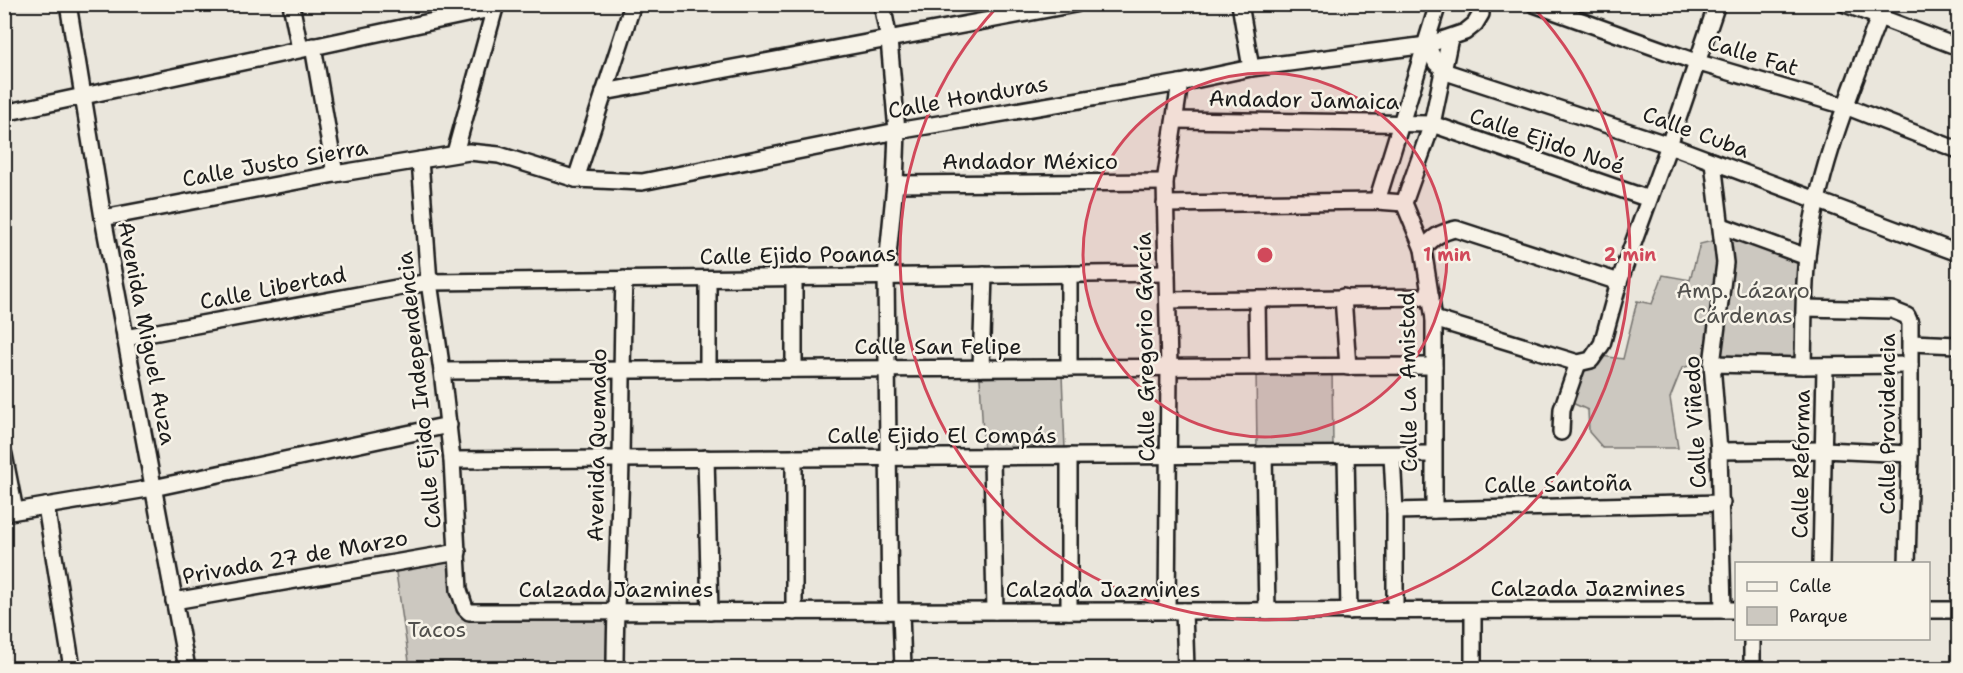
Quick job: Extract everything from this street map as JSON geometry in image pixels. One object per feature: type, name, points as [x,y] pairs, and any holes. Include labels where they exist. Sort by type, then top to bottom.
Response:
[{"type":"street","name":"Avenida Miguel Auza","points":[[68,4],[103,218],[187,669]]},
{"type":"street","points":[[291,4],[307,48],[335,174]]},
{"type":"street","points":[[576,179],[633,4]]},
{"type":"street","points":[[882,4],[889,40],[897,131],[895,184],[886,276],[886,369],[896,611],[903,669]]},
{"type":"street","points":[[604,92],[1074,4]]},
{"type":"street","points":[[1240,4],[1251,68]]},
{"type":"street","points":[[1377,201],[1403,124],[1438,4]]},
{"type":"street","points":[[1561,432],[1562,409],[1584,362],[1602,344],[1619,282],[1717,4]]},
{"type":"street","points":[[1845,4],[1882,11],[1959,47]]},
{"type":"street","name":"Calle Fat","points":[[1534,5],[1696,62],[1845,106],[1959,150]]},
{"type":"street","points":[[4,113],[495,6],[455,153]]},
{"type":"street","name":"Calle Reforma","points":[[1803,366],[1807,257],[1817,200],[1845,106],[1882,11]]},
{"type":"street","name":"Calle Honduras","points":[[455,153],[484,152],[499,155],[576,179],[642,182],[897,131],[1180,83],[1251,68],[1427,45],[1466,32],[1481,14]]},
{"type":"street","points":[[1165,204],[1404,202],[1432,124],[1450,38]]},
{"type":"street","points":[[1427,45],[1436,63],[1443,68]]},
{"type":"street","name":"Calle Cuba","points":[[1443,68],[1449,73],[1669,145],[1959,253]]},
{"type":"street","name":"Calle Gregorio García","points":[[1167,611],[1169,368],[1165,182],[1180,83]]},
{"type":"street","name":"Andador Jamaica","points":[[1175,120],[1432,124]]},
{"type":"street","name":"Calle Ejido Noé","points":[[1432,124],[1648,200]]},
{"type":"street","name":"Calle Justo Sierra","points":[[103,218],[455,153]]},
{"type":"street","name":"Calle Ejido Independencia","points":[[420,160],[429,282],[449,425],[459,590],[465,608],[469,612]]},
{"type":"street","name":"Calle Viñedo","points":[[1713,162],[1725,262],[1712,364],[1730,610]]},
{"type":"street","name":"Andador México","points":[[895,184],[1165,182]]},
{"type":"street","name":"Calle La Amistad","points":[[1404,202],[1423,249],[1434,319],[1432,454],[1434,510]]},
{"type":"street","points":[[1722,226],[1807,257]]},
{"type":"street","points":[[1423,249],[1432,237],[1456,229],[1619,282]]},
{"type":"street","name":"Calle Ejido Poanas","points":[[429,282],[1167,273]]},
{"type":"street","points":[[1068,274],[1069,368]]},
{"type":"street","points":[[981,368],[984,275]]},
{"type":"street","points":[[794,277],[794,369]]},
{"type":"street","name":"Avenida Quemado","points":[[615,669],[624,279]]},
{"type":"street","points":[[708,279],[708,369]]},
{"type":"street","name":"Calle Libertad","points":[[125,339],[429,282]]},
{"type":"street","points":[[1343,297],[1348,367]]},
{"type":"street","points":[[1168,300],[1431,297]]},
{"type":"street","points":[[1257,299],[1258,367]]},
{"type":"street","name":"Calle Providencia","points":[[1805,308],[1900,312],[1907,316],[1910,323],[1911,454],[1907,562]]},
{"type":"street","points":[[1434,319],[1584,362]]},
{"type":"street","points":[[1911,343],[1959,345]]},
{"type":"street","points":[[1712,364],[1910,365]]},
{"type":"street","name":"Calle San Felipe","points":[[442,370],[1434,366]]},
{"type":"street","name":"Calle Reforma","points":[[1821,562],[1825,366]]},
{"type":"street","points":[[4,455],[10,512],[153,488],[449,425]]},
{"type":"street","points":[[1719,451],[1824,450],[1911,454]]},
{"type":"street","name":"Calle Ejido El Compás","points":[[452,460],[1432,454]]},
{"type":"street","points":[[1264,455],[1268,611]]},
{"type":"street","points":[[1346,455],[1349,611]]},
{"type":"street","points":[[1392,455],[1395,511],[1395,611]]},
{"type":"street","points":[[1069,611],[1070,456]]},
{"type":"street","points":[[992,457],[995,611]]},
{"type":"street","points":[[706,458],[710,612]]},
{"type":"street","points":[[794,458],[794,612]]},
{"type":"street","name":"Calle Santoña","points":[[1395,511],[1722,503]]},
{"type":"street","points":[[46,506],[72,669]]},
{"type":"street","name":"Privada 27 de Marzo","points":[[174,601],[458,552]]},
{"type":"street","name":"Calzada Jazmines","points":[[469,612],[1730,610]]},
{"type":"street","points":[[1930,610],[1959,610]]},
{"type":"street","points":[[1184,611],[1186,669]]},
{"type":"street","points":[[1473,611],[1473,669]]},
{"type":"street","points":[[1752,640],[1752,669]]},
{"type":"green space","name":"Amp. Lázaro Cárdenas","points":[[1732,236],[1802,262],[1798,361],[1706,360],[1682,368],[1670,398],[1678,448],[1603,448],[1589,432],[1588,410],[1570,402],[1584,368],[1601,356],[1623,359],[1637,301],[1652,304],[1663,275],[1690,280],[1700,244]]},
{"type":"green space","points":[[1332,368],[1333,448],[1257,449],[1256,369]]},
{"type":"green space","points":[[1062,375],[1065,450],[984,454],[980,378]]},
{"type":"green space","name":"Tacos","points":[[456,555],[456,589],[478,619],[491,621],[611,618],[610,666],[409,661],[395,566]]}]
